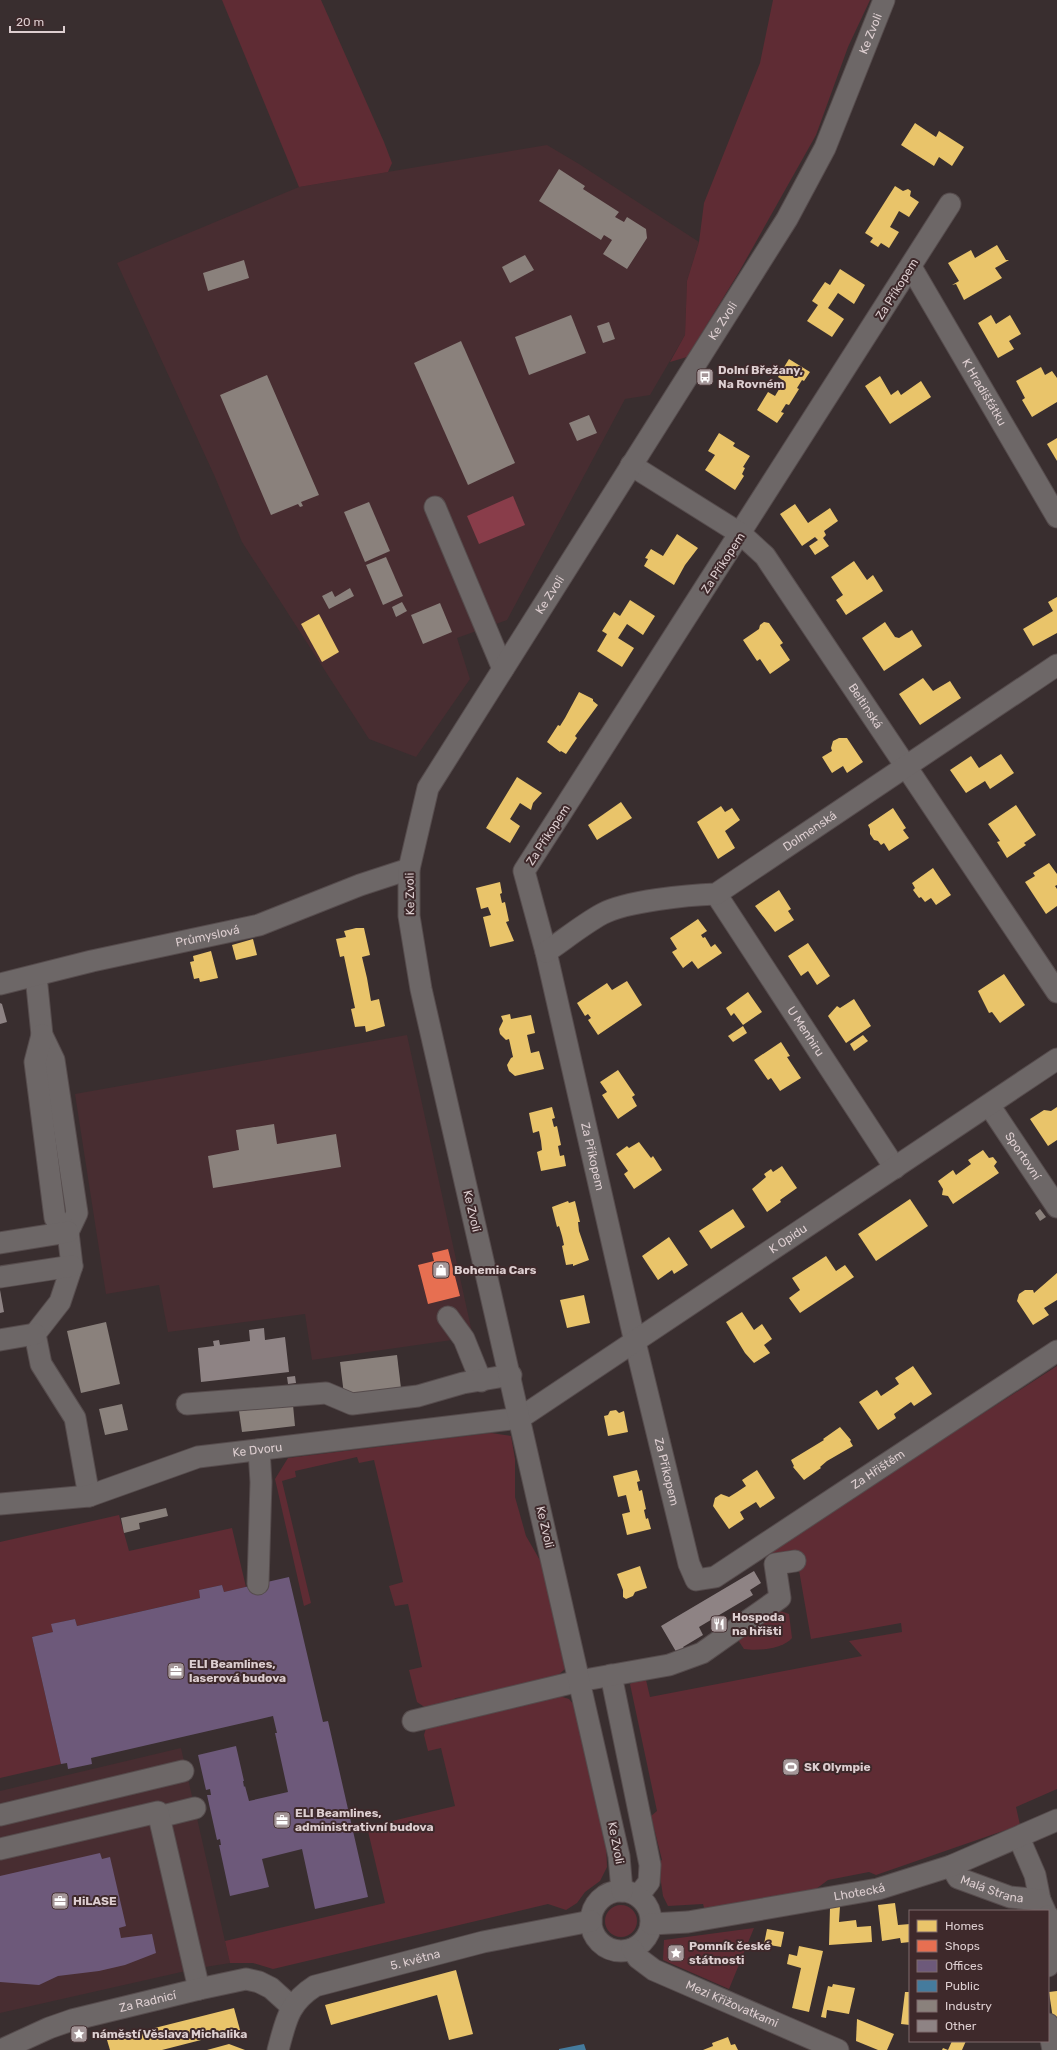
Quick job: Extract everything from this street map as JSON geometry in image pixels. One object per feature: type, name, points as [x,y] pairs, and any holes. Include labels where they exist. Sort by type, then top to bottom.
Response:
[{"type":"street","name":"Ke Zvoli","points":[[636,1889],[619,1856],[421,989],[410,916],[409,869],[428,788],[631,464],[788,219],[826,148],[884,0]]},
{"type":"street","name":"Za Příkopem","points":[[696,1580],[689,1564],[635,1342],[546,952],[524,872],[741,534],[950,204]]},
{"type":"street","name":"K Hradišťátku","points":[[911,267],[1057,517]]},
{"type":"street","name":"Beltinská","points":[[631,464],[741,534],[765,556],[1057,992]]},
{"type":"street","points":[[435,507],[503,669]]},
{"type":"street","name":"Dolmenská","points":[[716,894],[1057,665]]},
{"type":"street","name":"Průmyslová","points":[[0,984],[92,961],[259,925],[360,885],[409,869]]},
{"type":"street","points":[[546,952],[602,914],[618,907],[694,895],[716,894]]},
{"type":"street","name":"U Menhiru","points":[[716,894],[896,1168]]},
{"type":"street","points":[[0,1340],[35,1334],[60,1302],[72,1266],[68,1232],[55,1218],[35,1062],[42,1035],[36,976]]},
{"type":"street","name":"K Opidu","points":[[520,1418],[1057,1059]]},
{"type":"street","name":"Sportovní","points":[[989,1105],[1057,1207]]},
{"type":"street","points":[[0,1242],[68,1232]]},
{"type":"street","points":[[0,1277],[72,1266]]},
{"type":"street","points":[[448,1317],[464,1339],[481,1381]]},
{"type":"street","points":[[35,1334],[41,1364],[75,1418],[89,1496]]},
{"type":"street","name":"Za Hřištěm","points":[[696,1580],[715,1577],[1057,1351]]},
{"type":"street","points":[[187,1404],[326,1393],[352,1404],[418,1396],[463,1383],[510,1375]]},
{"type":"street","name":"Ke Dvoru","points":[[0,1504],[89,1496],[198,1457],[520,1418]]},
{"type":"street","points":[[258,1584],[261,1482],[259,1450]]},
{"type":"street","points":[[413,1722],[580,1681],[669,1665],[702,1653],[780,1598],[775,1564],[795,1561]]},
{"type":"street","points":[[611,1675],[650,1865],[636,1889]]},
{"type":"street","points":[[0,1815],[183,1771]]},
{"type":"street","points":[[150,1779],[199,1989]]},
{"type":"street","points":[[0,1849],[158,1814],[195,1808]]},
{"type":"street","name":"Lhotecká","points":[[651,1924],[688,1922],[878,1889],[951,1866],[1019,1838],[1057,1820]]},
{"type":"street","name":"Malá Strana","points":[[1019,1838],[1035,1875],[1045,1909]]},
{"type":"street","name":"Malá Strana","points":[[951,1866],[958,1878],[1045,1909]]},
{"type":"street","points":[[636,1889],[650,1913],[651,1924],[646,1939],[632,1949],[621,1951],[609,1949],[599,1943],[593,1932],[591,1921],[592,1912],[600,1900],[612,1892],[636,1889]]},
{"type":"street","name":"5. května","points":[[278,2050],[292,2007],[304,1993],[315,1986],[333,1980],[484,1942],[591,1921]]},
{"type":"street","name":"Malá Strana","points":[[1049,1936],[1052,1956]]},
{"type":"street","name":"Mezi Křižovatkami","points":[[632,1949],[638,1958],[654,1970],[838,2050]]},
{"type":"street","name":"Za Radnicí","points":[[1,2050],[49,2028],[72,2020],[246,1979],[259,1982],[271,1988],[292,2007]]},
{"type":"street","points":[[1049,2029],[1053,2050]]},
{"type":"shaded area","points":[[222,0],[321,0],[384,142],[392,163],[388,172],[299,187]]},
{"type":"shaded area","points":[[773,0],[870,0],[848,47],[816,135],[739,272],[687,357],[670,362],[685,335],[687,281],[699,242],[704,203],[760,63]]},
{"type":"shaded area","points":[[547,145],[699,242],[687,281],[685,335],[650,395],[625,399],[507,620],[457,638],[470,679],[416,757],[369,739],[242,542],[215,477],[117,263],[299,187]]},
{"type":"shaded area","points":[[513,496],[525,525],[479,544],[467,516]]},
{"type":"shaded area","points":[[407,1035],[473,1337],[312,1360],[305,1314],[168,1332],[159,1285],[106,1294],[75,1094]]},
{"type":"shaded area","points":[[1057,1366],[1057,1789],[1016,1807],[1020,1825],[876,1875],[869,1872],[828,1880],[816,1889],[705,1911],[703,1904],[668,1906],[663,1896],[658,1862],[662,1860],[651,1816],[657,1811],[630,1684],[635,1681],[646,1680],[650,1697],[862,1656],[849,1641],[902,1632],[901,1623],[811,1639],[796,1553],[772,1556],[768,1552]]},
{"type":"shaded area","points":[[491,1433],[511,1436],[515,1459],[515,1497],[526,1536],[545,1569],[563,1649],[565,1669],[556,1677],[484,1694],[456,1698],[444,1704],[426,1708],[417,1702],[409,1670],[422,1667],[408,1604],[395,1606],[389,1586],[403,1582],[374,1460],[359,1463],[357,1457],[295,1471],[296,1477],[282,1481],[311,1603],[304,1606],[275,1479],[288,1458]]},
{"type":"shaded area","points":[[119,1515],[129,1551],[232,1528],[246,1587],[224,1592],[222,1585],[199,1590],[200,1598],[77,1626],[75,1619],[52,1624],[53,1632],[32,1637],[61,1764],[0,1778],[0,1542]]},
{"type":"shaded area","points":[[774,1609],[789,1614],[792,1638],[783,1645],[777,1647],[756,1650],[744,1649],[736,1637]]},
{"type":"shaded area","points":[[559,1696],[569,1699],[575,1706],[606,1842],[607,1867],[600,1881],[585,1892],[577,1903],[566,1910],[548,1904],[273,1969],[253,1963],[230,1963],[225,1941],[385,1903],[367,1827],[455,1806],[441,1748],[428,1751],[424,1735],[426,1728]]},
{"type":"shaded area","points":[[181,1748],[230,1963],[199,1968],[0,2013],[0,1791]]},
{"type":"shaded area","points":[[621,1905],[632,1910],[637,1921],[632,1932],[621,1937],[610,1932],[605,1921],[610,1910]]},
{"type":"shaded area","points":[[754,1928],[729,1989],[663,1960],[664,1940]]},
{"type":"building: Homes","points":[[915,123],[936,137],[939,131],[964,147],[952,166],[939,157],[934,166],[901,145]]},
{"type":"building: Homes","points":[[895,186],[903,191],[908,189],[911,191],[910,196],[919,202],[909,217],[899,211],[890,227],[899,232],[889,248],[881,243],[878,247],[870,242],[873,238],[865,233]]},
{"type":"building: Homes","points":[[997,245],[1006,260],[1009,260],[995,268],[1002,278],[964,300],[956,284],[952,285],[959,281],[948,263],[971,250],[975,258]]},
{"type":"building: Homes","points":[[840,269],[865,285],[854,304],[838,293],[828,308],[844,319],[832,337],[807,321],[818,305],[812,301],[825,282],[830,285]]},
{"type":"building: Homes","points":[[991,315],[996,324],[1010,315],[1021,334],[1009,341],[1014,349],[998,358],[978,323]]},
{"type":"building: Homes","points":[[789,359],[810,372],[804,381],[802,380],[797,388],[799,389],[789,405],[786,404],[781,412],[784,413],[777,423],[757,410],[768,392],[775,396],[784,381],[778,377]]},
{"type":"building: Homes","points":[[1041,367],[1045,375],[1052,371],[1057,378],[1057,402],[1032,417],[1022,400],[1025,398],[1016,381]]},
{"type":"building: Homes","points":[[880,376],[891,395],[898,390],[901,395],[921,381],[931,397],[890,424],[865,386]]},
{"type":"building: Homes","points":[[719,433],[735,443],[733,446],[750,456],[743,467],[745,468],[742,474],[744,476],[735,490],[705,470],[715,455],[708,451]]},
{"type":"building: Homes","points":[[1057,438],[1057,461],[1047,444]]},
{"type":"building: Homes","points":[[795,504],[808,523],[830,508],[838,521],[824,531],[826,535],[823,538],[829,546],[815,555],[809,546],[818,540],[815,537],[802,546],[780,514]]},
{"type":"building: Homes","points":[[677,534],[698,548],[685,565],[674,585],[644,566],[648,559],[645,558],[651,549],[663,556]]},
{"type":"building: Homes","points":[[854,561],[867,580],[873,575],[883,591],[846,615],[836,600],[843,595],[831,577]]},
{"type":"building: Homes","points":[[1057,597],[1057,633],[1033,646],[1023,629],[1053,611],[1048,602]]},
{"type":"building: Homes","points":[[630,600],[655,616],[643,635],[627,624],[618,638],[634,648],[622,667],[597,651],[607,634],[602,631],[614,612],[620,616]]},
{"type":"building: Homes","points":[[319,614],[339,652],[322,662],[301,624]]},
{"type":"building: Homes","points":[[764,622],[769,623],[783,643],[780,645],[790,660],[770,674],[760,659],[757,661],[743,640],[759,629],[760,625]]},
{"type":"building: Homes","points":[[885,622],[895,637],[899,638],[912,630],[922,646],[884,671],[862,638]]},
{"type":"building: Homes","points":[[923,678],[933,691],[950,681],[961,698],[920,725],[899,694]]},
{"type":"building: Homes","points":[[579,692],[593,699],[593,701],[598,705],[575,736],[577,738],[566,754],[561,751],[560,752],[547,742],[558,725],[560,726]]},
{"type":"building: Homes","points":[[839,738],[847,738],[863,762],[847,773],[843,766],[832,773],[822,757],[832,751],[831,748],[833,741]]},
{"type":"building: Homes","points":[[1001,754],[1014,773],[990,789],[985,781],[966,793],[950,770],[971,756],[979,768]]},
{"type":"building: Homes","points":[[517,777],[542,793],[533,803],[531,810],[520,803],[510,819],[520,826],[510,843],[486,828]]},
{"type":"building: Homes","points":[[621,802],[632,818],[597,840],[588,825]]},
{"type":"building: Homes","points":[[1016,805],[1036,835],[1024,843],[1026,845],[1007,858],[997,842],[1000,841],[988,824]]},
{"type":"building: Homes","points":[[721,806],[725,812],[732,808],[740,820],[725,831],[735,848],[718,859],[697,822]]},
{"type":"building: Homes","points":[[893,808],[906,828],[903,830],[909,838],[889,851],[884,843],[881,845],[878,841],[874,840],[870,834],[868,825]]},
{"type":"building: Homes","points":[[1049,863],[1057,874],[1057,885],[1055,886],[1057,889],[1057,906],[1046,914],[1025,882],[1035,876],[1033,873]]},
{"type":"building: Homes","points":[[933,868],[951,895],[936,905],[931,898],[925,902],[921,897],[919,898],[913,890],[915,888],[912,883]]},
{"type":"building: Homes","points":[[500,882],[502,903],[505,902],[509,921],[506,922],[514,941],[490,947],[483,917],[491,915],[488,907],[481,909],[476,888]]},
{"type":"building: Homes","points":[[779,890],[791,909],[788,911],[794,920],[775,932],[755,906]]},
{"type":"building: Homes","points":[[698,919],[707,931],[701,935],[703,938],[705,937],[711,947],[715,944],[722,953],[698,969],[692,961],[683,968],[672,952],[677,949],[670,938]]},
{"type":"building: Homes","points":[[364,928],[370,955],[362,957],[371,1001],[379,999],[385,1026],[366,1032],[365,1026],[355,1027],[351,1009],[355,1008],[344,956],[340,957],[336,939],[346,937],[344,931]]},
{"type":"building: Homes","points":[[253,939],[257,955],[236,960],[232,945]]},
{"type":"building: Homes","points":[[808,943],[830,976],[817,985],[808,971],[801,976],[788,956]]},
{"type":"building: Homes","points":[[211,951],[218,978],[200,982],[199,978],[194,979],[190,962],[194,961],[193,956]]},
{"type":"building: Homes","points":[[1004,974],[1025,1005],[1000,1023],[992,1012],[989,1013],[978,991]]},
{"type":"building: Homes","points":[[627,981],[642,1005],[598,1035],[588,1020],[591,1018],[588,1014],[585,1016],[577,1003],[607,983],[612,990]]},
{"type":"building: Homes","points":[[748,992],[762,1012],[743,1025],[734,1013],[731,1016],[726,1008]]},
{"type":"building: Homes","points":[[854,999],[871,1026],[846,1043],[828,1016],[837,1006],[840,1008]]},
{"type":"building: Homes","points":[[510,1014],[511,1019],[531,1015],[535,1033],[527,1035],[531,1053],[539,1051],[544,1069],[515,1076],[509,1071],[507,1065],[513,1057],[509,1039],[506,1040],[500,1034],[499,1029],[503,1021],[501,1016]]},
{"type":"building: Homes","points":[[743,1026],[747,1033],[733,1042],[728,1036]]},
{"type":"building: Homes","points":[[863,1035],[868,1041],[854,1051],[850,1044]]},
{"type":"building: Homes","points":[[781,1042],[790,1056],[787,1057],[801,1078],[780,1091],[771,1078],[768,1080],[754,1060]]},
{"type":"building: Homes","points":[[618,1070],[635,1095],[632,1097],[637,1106],[618,1119],[602,1095],[607,1092],[600,1082]]},
{"type":"building: Homes","points":[[552,1107],[555,1118],[552,1119],[554,1127],[557,1126],[561,1145],[558,1146],[560,1156],[564,1155],[566,1166],[541,1171],[537,1152],[542,1150],[539,1131],[533,1133],[529,1113]]},
{"type":"building: Homes","points":[[1057,1107],[1057,1140],[1048,1146],[1030,1119],[1044,1110],[1051,1111]]},
{"type":"building: Homes","points":[[639,1142],[651,1158],[653,1156],[662,1170],[634,1189],[624,1174],[628,1171],[616,1154],[627,1146],[629,1148]]},
{"type":"building: Homes","points":[[983,1150],[989,1158],[993,1157],[997,1162],[994,1166],[999,1173],[953,1204],[948,1196],[942,1195],[943,1189],[938,1181],[953,1170],[956,1175],[971,1164],[968,1160]]},
{"type":"building: Homes","points":[[782,1166],[797,1188],[780,1200],[781,1202],[767,1212],[752,1189],[766,1177],[764,1174],[771,1169],[773,1172]]},
{"type":"building: Homes","points":[[910,1199],[928,1226],[876,1261],[858,1234]]},
{"type":"building: Homes","points":[[568,1201],[569,1203],[575,1201],[580,1222],[578,1222],[579,1231],[589,1260],[573,1266],[573,1264],[566,1265],[562,1246],[564,1245],[562,1236],[559,1226],[557,1227],[552,1207]]},
{"type":"building: Homes","points":[[733,1209],[745,1227],[711,1249],[699,1231]]},
{"type":"building: Homes","points":[[669,1237],[688,1265],[674,1274],[672,1270],[658,1280],[642,1256]]},
{"type":"building: Homes","points":[[826,1256],[836,1271],[845,1265],[854,1277],[800,1313],[789,1298],[800,1290],[792,1278]]},
{"type":"building: Homes","points":[[1057,1273],[1057,1300],[1044,1308],[1049,1315],[1033,1325],[1017,1301],[1019,1294],[1025,1290],[1033,1290],[1034,1293]]},
{"type":"building: Homes","points":[[584,1295],[590,1323],[567,1328],[560,1300]]},
{"type":"building: Homes","points":[[742,1312],[754,1330],[762,1324],[772,1339],[764,1345],[770,1353],[754,1363],[745,1353],[726,1322]]},
{"type":"building: Homes","points":[[913,1366],[932,1394],[914,1406],[911,1402],[894,1414],[896,1418],[878,1430],[859,1402],[877,1390],[881,1396],[899,1384],[895,1378]]},
{"type":"building: Homes","points":[[616,1410],[619,1413],[624,1411],[628,1432],[608,1436],[604,1416],[608,1415],[610,1411]]},
{"type":"building: Homes","points":[[840,1427],[851,1440],[850,1441],[853,1446],[827,1461],[820,1467],[821,1468],[804,1480],[793,1467],[794,1466],[791,1460],[824,1440],[823,1439]]},
{"type":"building: Homes","points":[[637,1470],[640,1481],[637,1482],[639,1491],[642,1490],[646,1509],[644,1510],[646,1519],[648,1518],[651,1529],[627,1535],[622,1514],[630,1512],[626,1495],[618,1497],[613,1476]]},
{"type":"building: Homes","points":[[757,1470],[775,1498],[760,1508],[756,1502],[740,1512],[744,1519],[729,1529],[713,1506],[715,1498],[721,1494],[729,1497],[746,1486],[742,1480]]},
{"type":"building: Homes","points":[[640,1566],[647,1588],[635,1592],[633,1596],[626,1599],[623,1597],[623,1590],[617,1574]]},
{"type":"building: Homes","points":[[895,1903],[898,1925],[909,1924],[909,1942],[901,1943],[900,1938],[882,1941],[878,1905]]},
{"type":"building: Homes","points":[[840,1906],[839,1922],[856,1920],[857,1927],[871,1926],[872,1942],[829,1945],[830,1908]]},
{"type":"building: Homes","points":[[767,1929],[784,1932],[781,1947],[764,1944]]},
{"type":"building: Homes","points":[[799,1946],[823,1951],[809,2012],[792,2008],[801,1968],[787,1964],[789,1954],[797,1956]]},
{"type":"building: Homes","points":[[456,1970],[473,2034],[449,2040],[437,1995],[331,2025],[325,2005]]},
{"type":"building: Homes","points":[[833,1984],[855,1988],[849,2014],[827,2010],[826,2018],[821,2017],[828,1986],[832,1987]]},
{"type":"building: Homes","points":[[1057,1991],[1057,2019],[1053,2019],[1049,1992]]},
{"type":"building: Homes","points":[[905,1992],[909,1992],[909,2025],[901,2024]]},
{"type":"building: Homes","points":[[234,2008],[240,2030],[162,2050],[110,2050],[107,2040]]},
{"type":"building: Homes","points":[[857,2019],[894,2034],[887,2050],[878,2050],[856,2041]]},
{"type":"building: Homes","points":[[728,2037],[731,2045],[735,2044],[738,2050],[703,2050],[713,2046],[712,2043]]},
{"type":"building: Homes","points":[[952,2042],[966,2042],[962,2050],[948,2050]]},
{"type":"building: Homes","points":[[229,2044],[245,2050],[207,2050]]},
{"type":"building: Shops","points":[[448,1249],[460,1296],[428,1304],[418,1265],[434,1261],[432,1253]]},
{"type":"building: Offices","name":"ELI Beamlines, laserová budova","points":[[289,1577],[323,1722],[328,1721],[368,1897],[315,1909],[302,1849],[262,1859],[269,1887],[230,1896],[219,1845],[221,1845],[220,1839],[217,1840],[207,1795],[211,1795],[210,1789],[206,1790],[198,1755],[236,1746],[244,1787],[245,1786],[249,1801],[288,1792],[275,1733],[277,1733],[273,1716],[91,1758],[92,1764],[68,1769],[67,1763],[61,1764],[32,1637],[53,1632],[51,1624],[75,1619],[77,1626],[200,1598],[199,1590],[222,1585],[224,1592]]},
{"type":"building: Offices","name":"HiLASE","points":[[100,1853],[102,1859],[110,1857],[126,1926],[119,1928],[121,1938],[152,1934],[156,1953],[125,1965],[99,1971],[58,1976],[39,1985],[0,1982],[0,1876]]},
{"type":"building: Public","points":[[584,2044],[586,2050],[559,2050],[559,2049]]},
{"type":"building: Industry","points":[[559,169],[585,186],[583,189],[619,212],[615,217],[624,222],[627,217],[646,229],[647,238],[627,269],[603,254],[612,240],[604,235],[601,240],[539,201]]},
{"type":"building: Industry","points":[[525,255],[534,270],[510,283],[502,267]]},
{"type":"building: Industry","points":[[244,260],[249,278],[208,291],[203,273]]},
{"type":"building: Industry","points":[[571,315],[586,353],[529,375],[515,337]]},
{"type":"building: Industry","points":[[609,322],[615,339],[603,343],[597,326]]},
{"type":"building: Industry","points":[[461,341],[515,463],[468,485],[414,363]]},
{"type":"building: Industry","points":[[267,375],[319,495],[301,502],[303,506],[300,507],[298,504],[271,515],[220,395]]},
{"type":"building: Industry","points":[[589,415],[597,433],[577,441],[569,423]]},
{"type":"building: Industry","points":[[369,502],[390,551],[365,562],[344,512]]},
{"type":"building: Industry","points":[[386,557],[403,596],[383,605],[366,565]]},
{"type":"building: Industry","points":[[350,588],[354,596],[329,609],[322,596],[332,591],[335,597]]},
{"type":"building: Industry","points":[[402,602],[407,611],[396,617],[392,607]]},
{"type":"building: Industry","points":[[440,603],[452,632],[423,644],[411,615]]},
{"type":"building: Industry","points":[[274,1124],[277,1144],[336,1134],[341,1167],[213,1188],[208,1156],[239,1150],[236,1130]]},
{"type":"building: Industry","points":[[1040,1209],[1046,1217],[1040,1221],[1035,1213]]},
{"type":"building: Industry","points":[[106,1322],[120,1384],[81,1393],[67,1331]]},
{"type":"building: Industry","points":[[397,1355],[401,1388],[344,1395],[340,1362]]},
{"type":"building: Industry","points":[[122,1404],[128,1430],[105,1435],[99,1409]]},
{"type":"building: Industry","points":[[293,1405],[295,1426],[242,1432],[239,1411]]},
{"type":"building: Industry","points":[[166,1508],[168,1516],[139,1523],[140,1529],[124,1533],[121,1518]]},
{"type":"building: Other","points":[[0,1003],[2,1004],[7,1022],[0,1024]]},
{"type":"building: Other","points":[[0,1290],[4,1312],[0,1313]]},
{"type":"building: Other","points":[[264,1328],[265,1340],[285,1337],[289,1372],[201,1382],[198,1348],[214,1346],[213,1341],[219,1340],[220,1345],[250,1341],[249,1330]]},
{"type":"building: Other","points":[[295,1376],[296,1383],[288,1384],[287,1377]]},
{"type":"building: Other","points":[[754,1571],[761,1583],[750,1590],[753,1595],[699,1627],[703,1635],[683,1647],[686,1651],[678,1655],[661,1626]]},
{"type":"place","name":"Dolní Břežany, Na Rovném","points":[[705,377]]},
{"type":"place","name":"Bohemia Cars","points":[[441,1270]]},
{"type":"place","name":"Hospoda na hřišti","points":[[719,1624]]},
{"type":"place","name":"ELI Beamlines, laserová budova","points":[[176,1671]]},
{"type":"place","name":"SK Olympie","points":[[791,1767]]},
{"type":"place","name":"ELI Beamlines, administrativní budova","points":[[282,1820]]},
{"type":"place","name":"HiLASE","points":[[60,1901]]},
{"type":"place","name":"Pomník české státnosti","points":[[676,1953]]},
{"type":"place","name":"náměstí Věslava Michalika","points":[[79,2034]]}]
